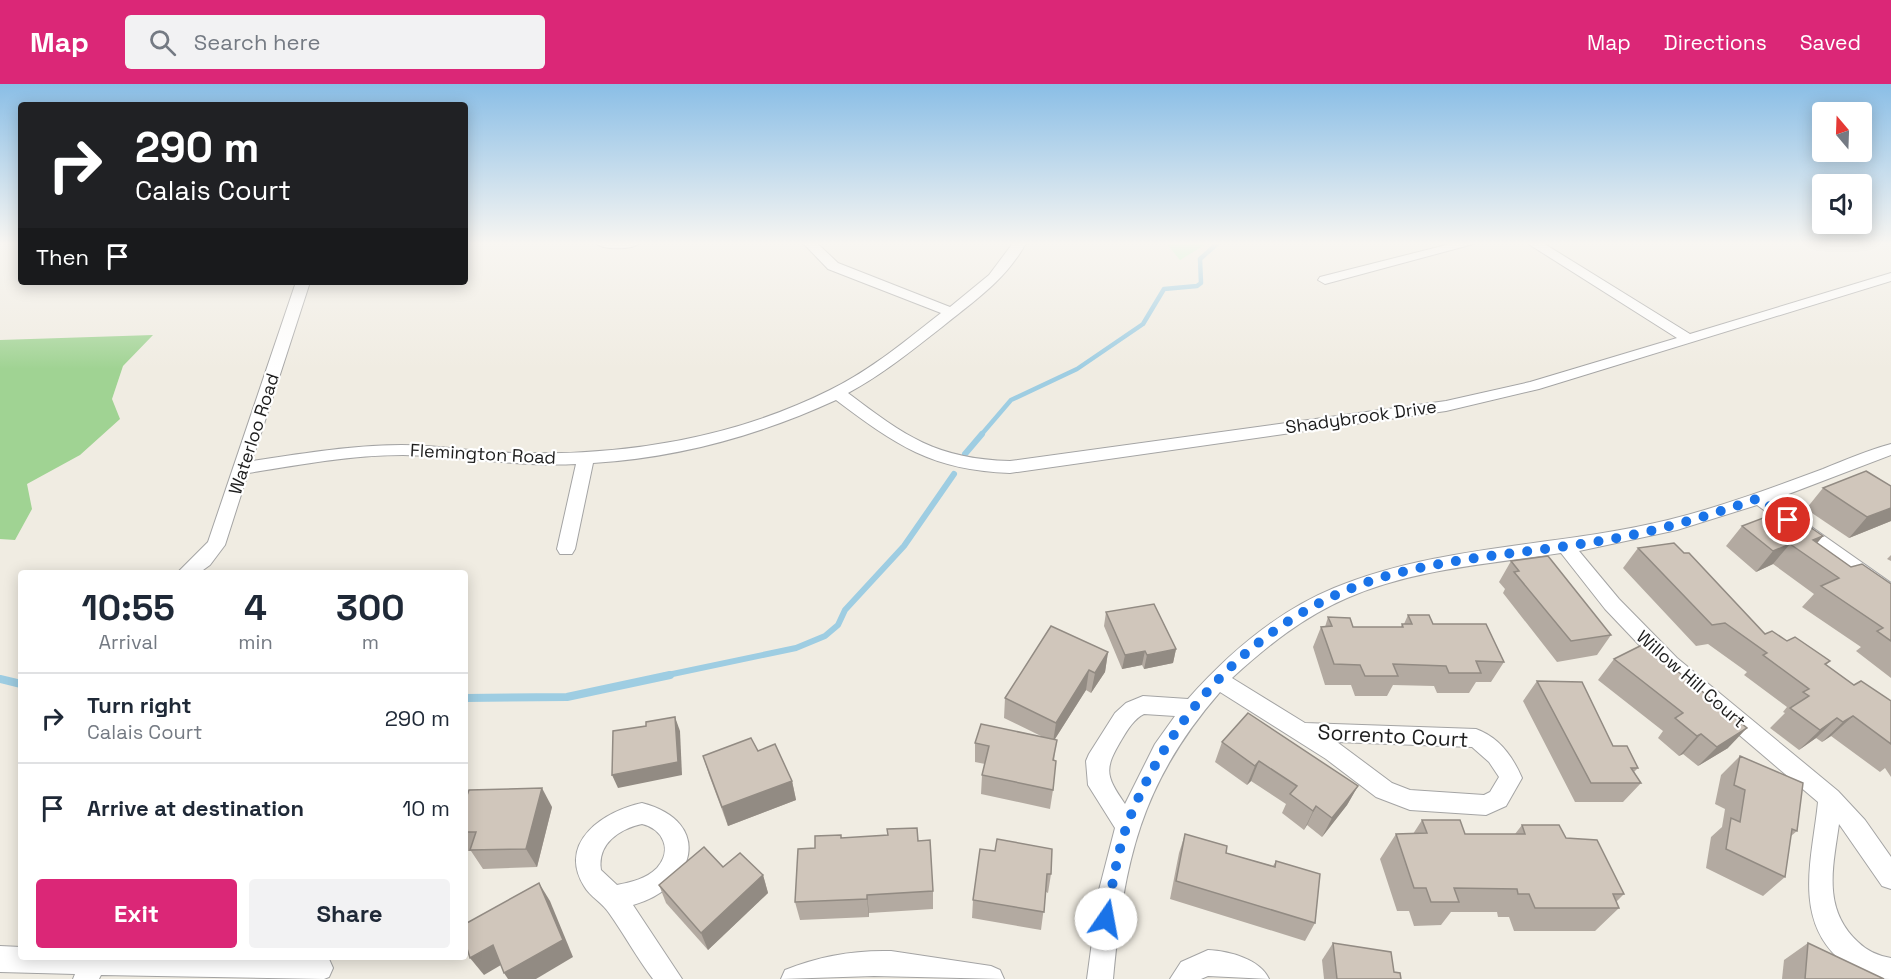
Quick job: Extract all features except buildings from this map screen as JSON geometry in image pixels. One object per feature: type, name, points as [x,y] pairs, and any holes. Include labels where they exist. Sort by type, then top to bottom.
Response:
[{"type":"street","name":"Waterloo Road","points":[[190,570],[203,561],[216,545],[302,285]]},
{"type":"street","points":[[881,285],[951,312]]},
{"type":"street","name":"Flemington Road","points":[[243,468],[399,450],[509,459],[586,458],[639,452],[708,439],[765,422],[837,393],[896,357],[985,285]]},
{"type":"street","points":[[1601,285],[1689,339]]},
{"type":"street","name":"Shadybrook Drive","points":[[837,393],[906,444],[924,453],[964,465],[1010,467],[1446,406],[1534,386],[1866,285]]},
{"type":"street","points":[[1100,979],[1106,919],[1127,826],[1156,764],[1193,708],[1216,679],[1283,624],[1358,587],[1384,577],[1455,561],[1565,546],[1677,524],[1759,498],[1891,449]]},
{"type":"street","points":[[566,549],[586,458]]},
{"type":"street","points":[[1759,498],[1891,593]]},
{"type":"street","name":"Willow Hill Court","points":[[1565,546],[1612,604],[1670,664],[1830,798],[1857,827],[1891,878]]},
{"type":"street","name":"Sorrento Court","points":[[1216,679],[1301,732],[1384,790],[1410,800],[1485,805],[1498,800],[1511,778],[1507,768],[1491,748],[1476,738],[1301,732]]},
{"type":"street","points":[[1127,826],[1107,800],[1099,784],[1096,761],[1123,719],[1133,709],[1143,705],[1193,708]]},
{"type":"street","points":[[1830,798],[1819,892],[1821,912],[1831,934],[1845,949],[1863,962],[1891,971]]},
{"type":"street","points":[[614,898],[649,954],[669,979]]},
{"type":"street","points":[[0,959],[90,970],[320,968]]},
{"type":"street","points":[[1183,979],[1188,972],[1203,964],[1222,963],[1242,968],[1256,979]]},
{"type":"street","points":[[794,979],[855,964],[882,964],[919,967],[991,979]]},
{"type":"green space","points":[[153,335],[123,366],[112,399],[120,419],[80,455],[27,484],[32,509],[15,540],[0,539],[0,340]]},
{"type":"waterway","points":[[981,435],[1011,400],[1077,369],[1143,324],[1164,289],[1199,285]]},
{"type":"waterway","points":[[965,454],[982,434]]},
{"type":"waterway","points":[[663,676],[796,648],[825,636],[838,625],[845,610],[904,546],[954,474]]},
{"type":"waterway","points":[[468,698],[567,697],[670,675]]},
{"type":"waterway","points":[[0,679],[18,683]]},
{"type":"route","points":[[1106,919],[1122,840],[1133,810],[1156,764],[1181,723],[1216,679],[1283,624],[1318,604],[1384,577],[1455,561],[1647,532],[1718,513],[1759,498],[1788,520]]}]
